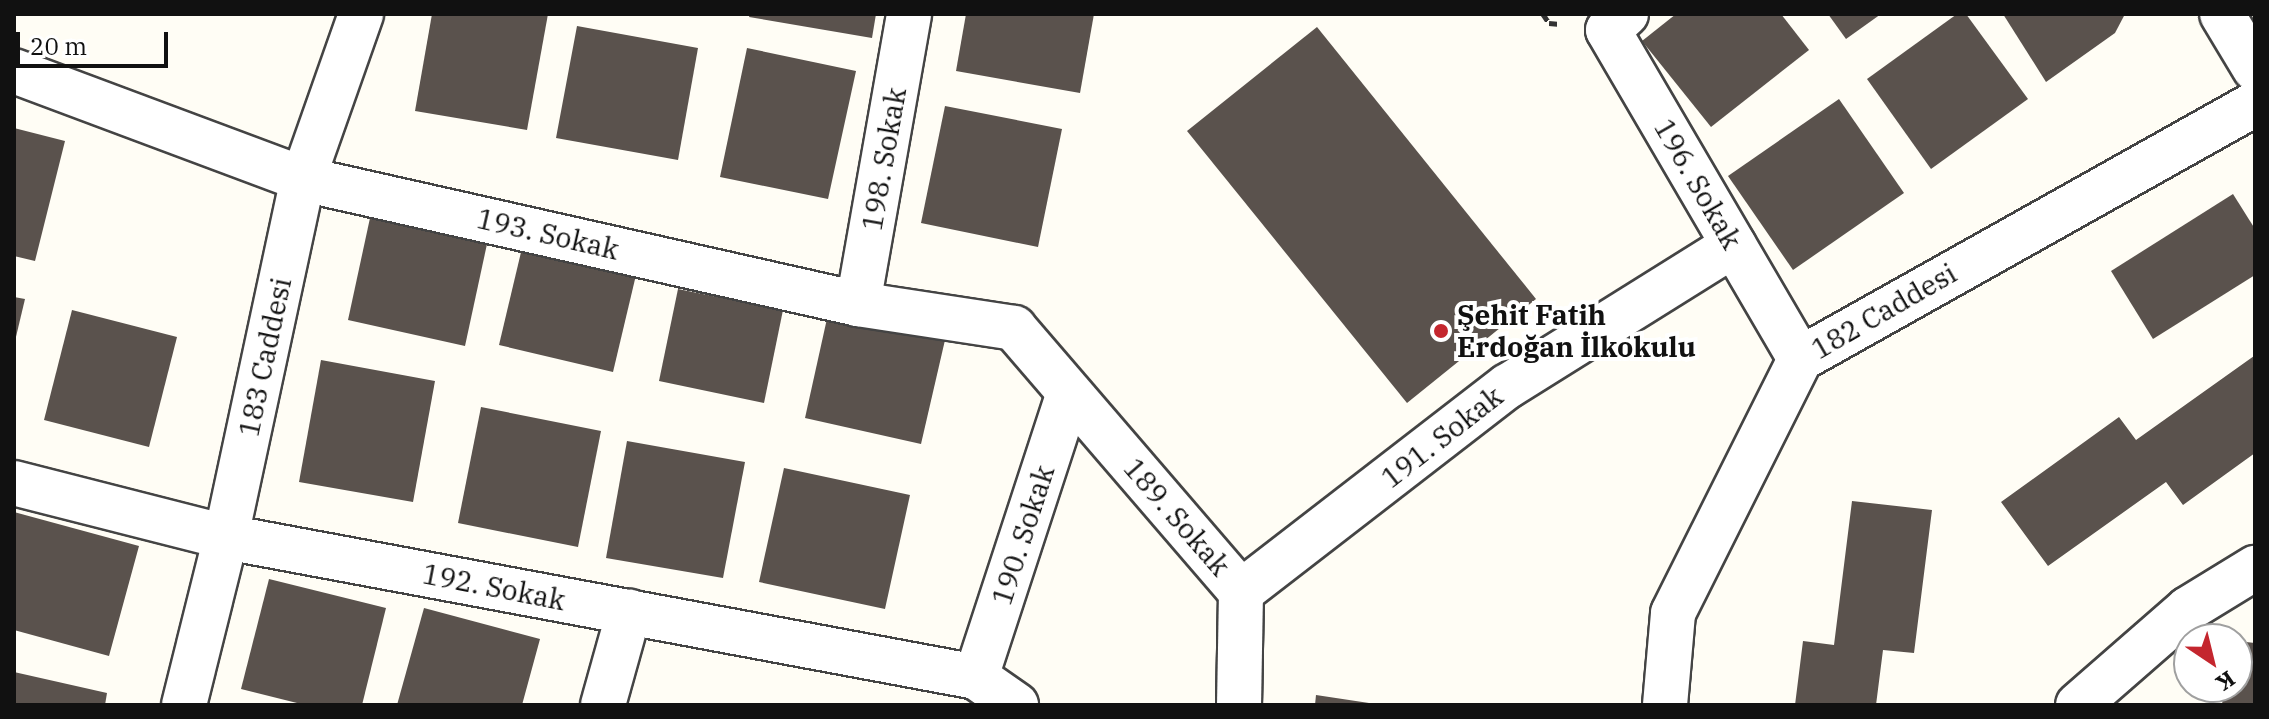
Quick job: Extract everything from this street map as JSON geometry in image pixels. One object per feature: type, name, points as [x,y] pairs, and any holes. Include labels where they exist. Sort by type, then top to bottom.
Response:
[{"type":"street","name":"183 Caddesi","points":[[184,705],[226,537],[303,179],[361,14]]},
{"type":"street","name":"198. Sokak","points":[[858,304],[909,14]]},
{"type":"street","name":"196. Sokak","points":[[1626,14],[1608,30],[1800,359]]},
{"type":"street","points":[[2222,14],[2255,69]]},
{"type":"street","name":"193. Sokak","points":[[14,71],[303,179],[858,304],[1014,328],[1069,393]]},
{"type":"street","name":"182 Caddesi","points":[[1665,705],[1673,613],[1800,359],[2255,104]]},
{"type":"street","name":"191. Sokak","points":[[1241,592],[1508,386],[1734,245]]},
{"type":"street","name":"189. Sokak","points":[[1069,393],[1241,592],[1239,705]]},
{"type":"street","name":"190. Sokak","points":[[976,677],[1069,393]]},
{"type":"street","name":"192. Sokak","points":[[14,483],[226,537],[976,677]]},
{"type":"street","points":[[2078,705],[2188,609],[2255,568]]},
{"type":"street","points":[[603,705],[629,612]]},
{"type":"street","points":[[976,677],[1016,705]]},
{"type":"building","points":[[432,14],[548,14],[527,130],[415,111]]},
{"type":"building","points":[[750,14],[876,14],[872,38],[749,17]]},
{"type":"building","points":[[966,14],[1094,14],[1080,93],[956,71]]},
{"type":"building","points":[[1676,14],[1781,14],[1809,50],[1711,127],[1642,41]]},
{"type":"building","points":[[1828,14],[1881,14],[1846,39]]},
{"type":"building","points":[[1957,14],[1966,14],[2028,99],[1931,169],[1867,79]]},
{"type":"building","points":[[2003,14],[2125,14],[2115,33],[2046,82]]},
{"type":"building","points":[[577,26],[698,48],[678,160],[556,138]]},
{"type":"building","points":[[1317,27],[1536,299],[1407,403],[1187,131]]},
{"type":"building","points":[[747,48],[856,71],[828,199],[720,177]]},
{"type":"building","points":[[1839,99],[1904,193],[1793,270],[1728,176]]},
{"type":"building","points":[[945,106],[1062,129],[1038,247],[921,223]]},
{"type":"building","points":[[14,128],[65,141],[35,261],[14,256]]},
{"type":"building","points":[[2233,194],[2255,229],[2255,275],[2153,339],[2111,271]]},
{"type":"building","points":[[370,218],[487,244],[465,346],[348,320]]},
{"type":"building","points":[[522,248],[636,275],[613,372],[499,345]]},
{"type":"building","points":[[678,289],[783,310],[764,403],[659,381]]},
{"type":"building","points":[[14,297],[25,299],[15,341],[14,341]]},
{"type":"building","points":[[72,310],[177,337],[149,447],[44,420]]},
{"type":"building","points":[[828,314],[945,340],[921,444],[805,418]]},
{"type":"building","points":[[2254,356],[2255,453],[2183,505],[2166,482],[2048,566],[2001,502],[2119,417],[2136,440]]},
{"type":"building","points":[[321,360],[435,381],[413,502],[299,482]]},
{"type":"building","points":[[481,407],[601,431],[578,547],[458,523]]},
{"type":"building","points":[[627,441],[745,462],[723,578],[606,558]]},
{"type":"building","points":[[784,468],[910,495],[885,609],[759,582]]},
{"type":"building","points":[[1852,501],[1932,510],[1914,653],[1883,650],[1876,705],[1795,705],[1803,641],[1834,645]]},
{"type":"building","points":[[14,512],[139,546],[109,656],[14,630]]},
{"type":"building","points":[[269,579],[386,608],[362,705],[305,705],[241,689]]},
{"type":"building","points":[[424,608],[540,639],[522,705],[397,705]]},
{"type":"building","points":[[2255,643],[2255,705],[2222,705],[2253,703]]},
{"type":"building","points":[[14,672],[107,693],[105,705],[14,705]]},
{"type":"building","points":[[1316,695],[1369,703],[1369,705],[1315,705]]},
{"type":"place","name":"Şehit Fatih Erdoğan İlkokulu","points":[[1441,331]]}]
